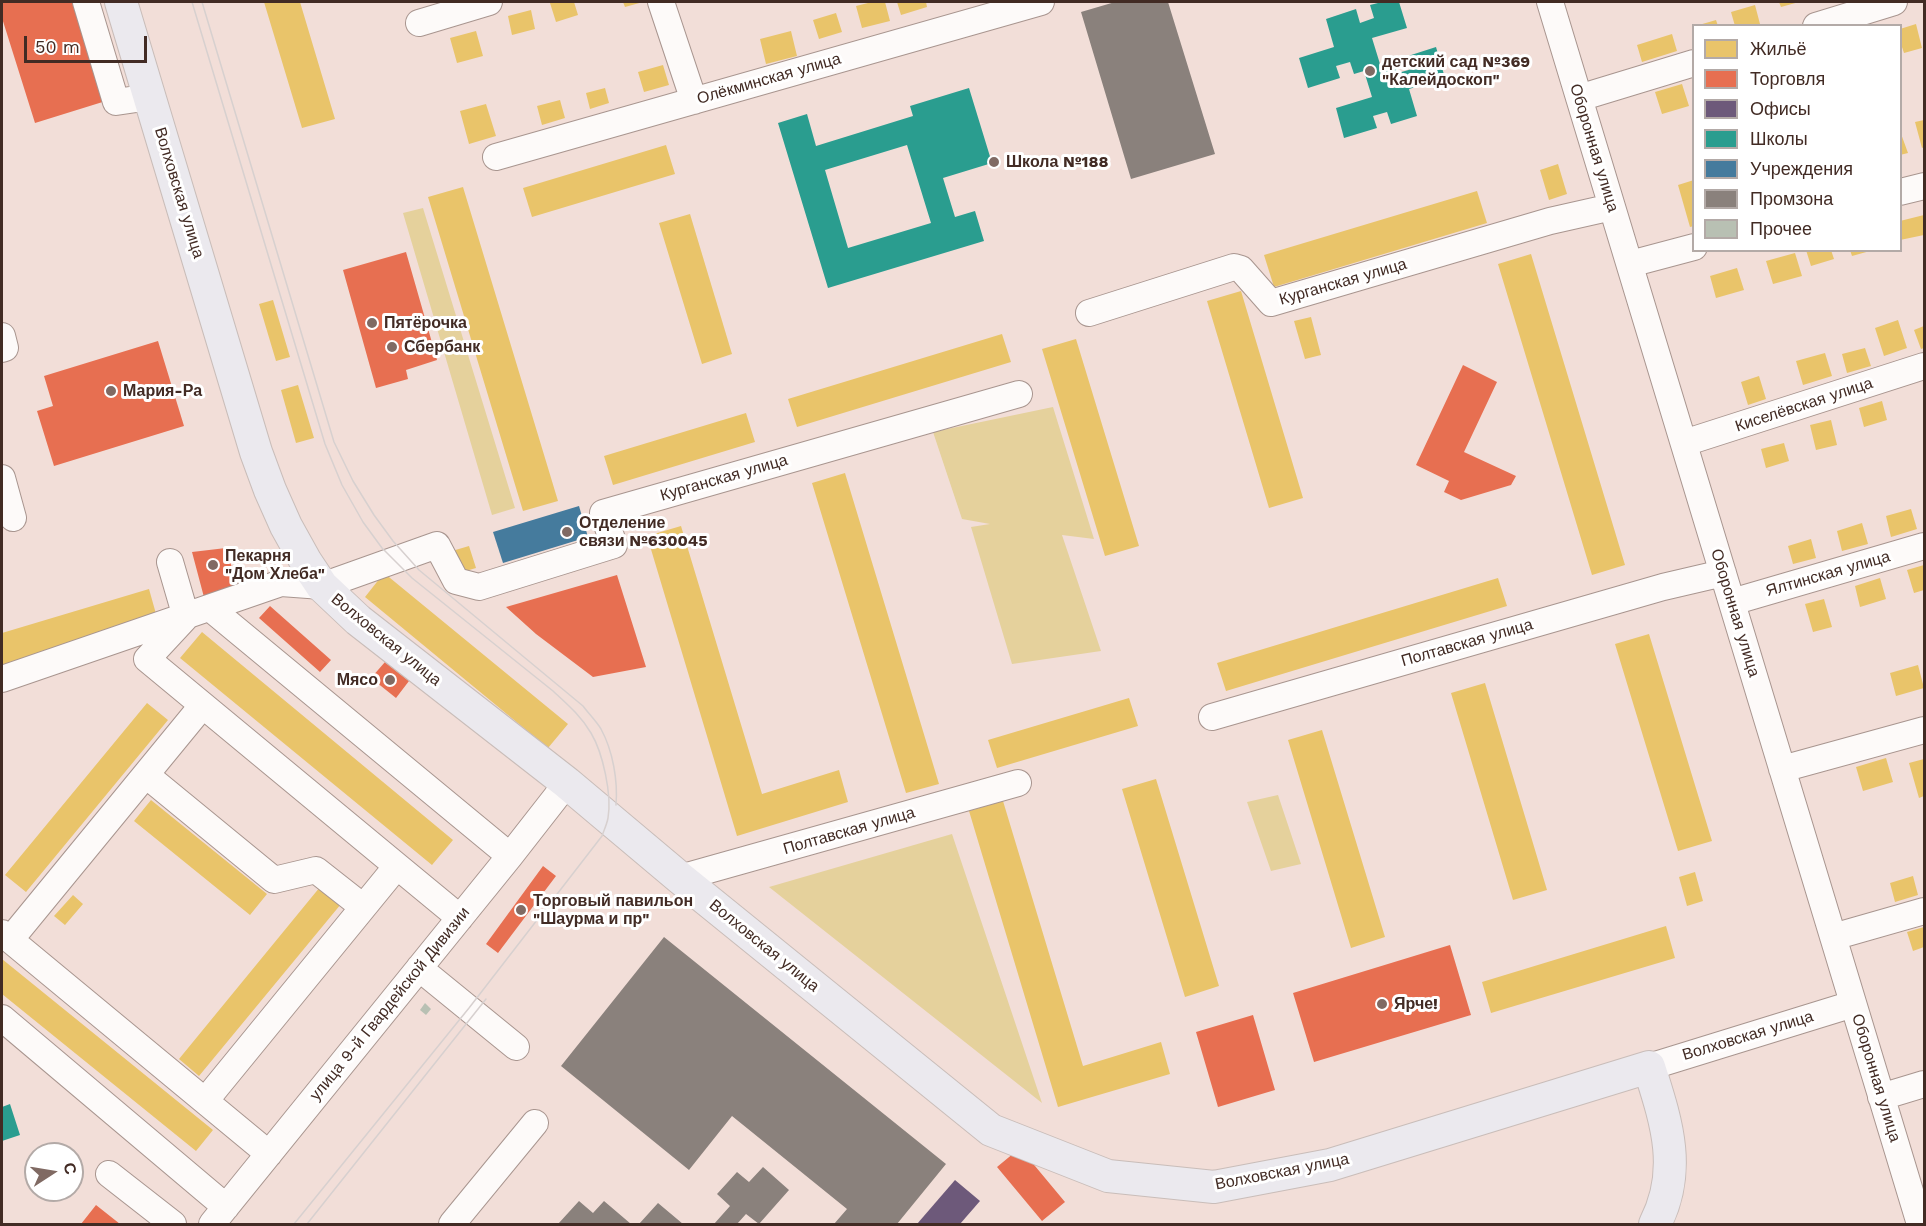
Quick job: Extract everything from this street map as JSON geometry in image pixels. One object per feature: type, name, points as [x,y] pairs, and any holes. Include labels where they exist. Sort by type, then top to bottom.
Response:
[{"type":"main road","name":"Волховская улица","points":[[121,2],[256,452],[286,526],[322,586],[358,620],[567,783],[680,878],[991,1130],[1108,1176],[1214,1187],[1330,1165],[1649,1067]]},
{"type":"main road","points":[[1649,1067],[1667,1123],[1671,1174],[1660,1214],[1654,1224]]},
{"type":"street","points":[[86,2],[116,102],[150,97]]},
{"type":"street","points":[[419,23],[489,2]]},
{"type":"street","points":[[661,2],[694,101]]},
{"type":"street","name":"Олёкминская улица","points":[[496,157],[1041,2]]},
{"type":"street","name":"Оборонная улица","points":[[1550,2],[1920,1224]]},
{"type":"street","points":[[1822,24],[1894,2]]},
{"type":"street","points":[[1579,98],[1692,64]]},
{"type":"street","points":[[1902,192],[1924,186]]},
{"type":"street","name":"Курганская улица","points":[[1089,313],[1234,267],[1241,269],[1271,303],[1550,221],[1612,207]]},
{"type":"street","points":[[1630,264],[1692,248]]},
{"type":"street","points":[[2,336],[5,348],[2,349]]},
{"type":"street","name":"Киселёвская улица","points":[[1684,443],[1924,366]]},
{"type":"street","name":"Курганская улица","points":[[322,586],[437,545],[456,581],[479,587],[614,545],[603,513],[1019,394]]},
{"type":"street","points":[[2,478],[13,518]]},
{"type":"street","name":"Ялтинская улица","points":[[1732,602],[1924,546]]},
{"type":"street","points":[[170,562],[186,617]]},
{"type":"street","name":"Полтавская улица","points":[[1212,717],[1663,587],[1723,573]]},
{"type":"street","points":[[2,679],[280,584],[322,586]]},
{"type":"street","points":[[210,608],[510,856]]},
{"type":"street","points":[[186,617],[147,659],[460,918]]},
{"type":"street","points":[[202,706],[146,775],[6,936],[269,1154]]},
{"type":"street","points":[[1782,769],[1924,730]]},
{"type":"street","points":[[146,775],[274,880],[316,870],[363,907]]},
{"type":"street","name":"улица 9-й Гвардейской Дивизии","points":[[217,1220],[567,783]]},
{"type":"street","name":"Полтавская улица","points":[[680,878],[1018,783]]},
{"type":"street","points":[[205,1101],[396,866]]},
{"type":"street","points":[[1833,937],[1924,911]]},
{"type":"street","points":[[419,968],[444,1000],[516,1047]]},
{"type":"street","name":"Волховская улица","points":[[1649,1067],[1853,1004]]},
{"type":"street","points":[[2,1018],[217,1220]]},
{"type":"street","points":[[1881,1096],[1924,1084]]},
{"type":"street","points":[[452,1224],[535,1123]]},
{"type":"street","points":[[109,1174],[173,1224]]},
{"type":"shaded area","points":[[423,208],[515,508],[492,515],[403,213]]},
{"type":"shaded area","points":[[1053,407],[1094,539],[1062,535],[1101,651],[1012,664],[971,527],[990,524],[962,519],[933,432]]},
{"type":"shaded area","points":[[1278,795],[1301,864],[1271,871],[1247,802]]},
{"type":"shaded area","points":[[952,834],[1042,1103],[769,887]]},
{"type":"building: Жильё","points":[[264,2],[300,2],[335,119],[302,128]]},
{"type":"building: Жильё","points":[[574,2],[578,15],[556,22],[550,3]]},
{"type":"building: Жильё","points":[[623,2],[643,2],[625,7]]},
{"type":"building: Жильё","points":[[885,2],[890,21],[862,28],[856,6]]},
{"type":"building: Жильё","points":[[897,2],[926,2],[927,7],[901,15]]},
{"type":"building: Жильё","points":[[1779,2],[1799,2],[1781,7]]},
{"type":"building: Жильё","points":[[1755,5],[1760,24],[1734,24],[1731,12]]},
{"type":"building: Жильё","points":[[531,10],[535,29],[512,35],[508,16]]},
{"type":"building: Жильё","points":[[836,13],[842,32],[819,39],[813,20]]},
{"type":"building: Жильё","points":[[1716,20],[1717,24],[1702,24]]},
{"type":"building: Жильё","points":[[1916,24],[1922,48],[1904,53],[1902,28]]},
{"type":"building: Жильё","points":[[476,31],[483,56],[457,63],[450,38]]},
{"type":"building: Жильё","points":[[791,31],[797,56],[766,64],[760,39]]},
{"type":"building: Жильё","points":[[1672,34],[1677,51],[1642,62],[1637,45]]},
{"type":"building: Жильё","points":[[663,65],[669,85],[644,92],[638,72]]},
{"type":"building: Жильё","points":[[1682,84],[1689,106],[1662,114],[1655,92]]},
{"type":"building: Жильё","points":[[605,88],[609,103],[590,109],[586,93]]},
{"type":"building: Жильё","points":[[560,100],[565,118],[542,125],[537,106]]},
{"type":"building: Жильё","points":[[486,104],[496,136],[469,144],[460,111]]},
{"type":"building: Жильё","points":[[1924,120],[1924,147],[1922,148],[1915,122]]},
{"type":"building: Жильё","points":[[1902,136],[1908,153],[1902,154]]},
{"type":"building: Жильё","points":[[666,145],[675,174],[532,217],[523,188]]},
{"type":"building: Жильё","points":[[1558,164],[1567,194],[1549,200],[1540,170]]},
{"type":"building: Жильё","points":[[1692,181],[1692,226],[1690,227],[1678,185]]},
{"type":"building: Жильё","points":[[463,187],[558,501],[523,511],[428,197]]},
{"type":"building: Жильё","points":[[1477,191],[1487,223],[1274,287],[1264,255]]},
{"type":"building: Жильё","points":[[690,214],[732,354],[702,364],[659,223]]},
{"type":"building: Жильё","points":[[1924,215],[1924,235],[1902,240],[1902,220]]},
{"type":"building: Жильё","points":[[1807,252],[1832,252],[1834,259],[1811,266]]},
{"type":"building: Жильё","points":[[1851,252],[1866,252],[1852,256]]},
{"type":"building: Жильё","points":[[1795,253],[1802,276],[1773,284],[1766,261]]},
{"type":"building: Жильё","points":[[1531,254],[1625,565],[1592,575],[1498,264]]},
{"type":"building: Жильё","points":[[1737,268],[1744,290],[1716,298],[1710,276]]},
{"type":"building: Жильё","points":[[1241,291],[1303,498],[1269,508],[1207,301]]},
{"type":"building: Жильё","points":[[273,300],[290,357],[276,361],[259,304]]},
{"type":"building: Жильё","points":[[1311,317],[1321,355],[1305,359],[1294,321]]},
{"type":"building: Жильё","points":[[1898,320],[1907,348],[1884,356],[1875,328]]},
{"type":"building: Жильё","points":[[1924,326],[1924,348],[1921,349],[1914,330]]},
{"type":"building: Жильё","points":[[1002,334],[1011,362],[797,427],[788,399]]},
{"type":"building: Жильё","points":[[1076,339],[1139,546],[1105,556],[1042,349]]},
{"type":"building: Жильё","points":[[1865,348],[1871,366],[1847,373],[1842,354]]},
{"type":"building: Жильё","points":[[1825,353],[1832,376],[1803,385],[1796,361]]},
{"type":"building: Жильё","points":[[1759,376],[1766,399],[1748,405],[1741,382]]},
{"type":"building: Жильё","points":[[298,385],[314,438],[296,443],[281,390]]},
{"type":"building: Жильё","points":[[1882,401],[1887,420],[1864,427],[1859,408]]},
{"type":"building: Жильё","points":[[746,413],[755,442],[613,485],[604,456]]},
{"type":"building: Жильё","points":[[1831,420],[1837,445],[1816,450],[1810,425]]},
{"type":"building: Жильё","points":[[1784,443],[1789,461],[1766,468],[1761,449]]},
{"type":"building: Жильё","points":[[845,473],[939,784],[906,793],[812,483]]},
{"type":"building: Жильё","points":[[1911,509],[1917,529],[1891,537],[1886,516]]},
{"type":"building: Жильё","points":[[1862,523],[1868,544],[1842,551],[1837,531]]},
{"type":"building: Жильё","points":[[681,526],[762,794],[839,770],[848,802],[737,836],[647,536]]},
{"type":"building: Жильё","points":[[1811,539],[1816,558],[1793,564],[1788,546]]},
{"type":"building: Жильё","points":[[469,546],[476,568],[459,573],[452,551]]},
{"type":"building: Жильё","points":[[1924,565],[1924,590],[1914,593],[1907,570]]},
{"type":"building: Жильё","points":[[384,573],[568,724],[548,748],[365,597]]},
{"type":"building: Жильё","points":[[1498,578],[1507,606],[1226,691],[1217,663]]},
{"type":"building: Жильё","points":[[1880,578],[1886,599],[1860,607],[1855,586]]},
{"type":"building: Жильё","points":[[149,589],[158,621],[2,667],[2,633]]},
{"type":"building: Жильё","points":[[1824,599],[1832,627],[1813,632],[1805,604]]},
{"type":"building: Жильё","points":[[202,632],[453,840],[432,865],[180,658]]},
{"type":"building: Жильё","points":[[1649,634],[1712,841],[1678,851],[1615,644]]},
{"type":"building: Жильё","points":[[1918,665],[1924,688],[1896,696],[1890,673]]},
{"type":"building: Жильё","points":[[1485,683],[1547,890],[1513,900],[1451,693]]},
{"type":"building: Жильё","points":[[1129,698],[1138,726],[997,768],[988,740]]},
{"type":"building: Жильё","points":[[147,703],[168,720],[26,892],[5,875]]},
{"type":"building: Жильё","points":[[1322,730],[1385,937],[1351,948],[1288,740]]},
{"type":"building: Жильё","points":[[1886,758],[1893,782],[1863,791],[1856,767]]},
{"type":"building: Жильё","points":[[1924,759],[1924,796],[1919,798],[1909,763]]},
{"type":"building: Жильё","points":[[1156,779],[1219,986],[1185,997],[1122,789]]},
{"type":"building: Жильё","points":[[151,800],[267,894],[250,915],[134,821]]},
{"type":"building: Жильё","points":[[1003,801],[1083,1066],[1161,1042],[1170,1074],[1058,1107],[969,811]]},
{"type":"building: Жильё","points":[[1695,872],[1703,901],[1687,906],[1679,877]]},
{"type":"building: Жильё","points":[[1913,876],[1918,895],[1895,902],[1890,883]]},
{"type":"building: Жильё","points":[[320,887],[341,904],[199,1076],[179,1059]]},
{"type":"building: Жильё","points":[[73,895],[83,904],[65,925],[54,916]]},
{"type":"building: Жильё","points":[[1666,926],[1675,958],[1491,1013],[1482,982]]},
{"type":"building: Жильё","points":[[1924,927],[1924,947],[1913,951],[1907,932]]},
{"type":"building: Жильё","points":[[2,959],[213,1130],[196,1151],[2,994]]},
{"type":"building: Торговля","points":[[2,2],[77,2],[109,100],[35,123],[2,18]]},
{"type":"building: Торговля","points":[[406,252],[437,360],[406,370],[408,379],[376,388],[343,270]]},
{"type":"building: Торговля","name":"Мария-Ра","points":[[158,341],[184,426],[54,466],[37,411],[53,406],[44,376]]},
{"type":"building: Торговля","points":[[1463,365],[1497,382],[1464,452],[1516,476],[1511,485],[1461,500],[1444,492],[1449,481],[1416,465]]},
{"type":"building: Торговля","name":"Пекарня \"Дом Хлеба\"","points":[[226,548],[235,578],[232,588],[205,601],[192,552]]},
{"type":"building: Торговля","points":[[617,575],[646,667],[593,677],[536,634],[506,607]]},
{"type":"building: Торговля","points":[[270,606],[331,660],[320,672],[259,618]]},
{"type":"building: Торговля","name":"Мясо","points":[[385,662],[409,681],[396,698],[371,678]]},
{"type":"building: Торговля","name":"Торговый павильон \"Шаурма и пр\"","points":[[543,866],[556,876],[498,953],[486,944]]},
{"type":"building: Торговля","name":"Ярче!","points":[[1450,945],[1471,1015],[1314,1062],[1293,993]]},
{"type":"building: Торговля","points":[[1253,1015],[1275,1090],[1218,1107],[1196,1032]]},
{"type":"building: Торговля","points":[[1020,1148],[1065,1202],[1042,1221],[997,1167]]},
{"type":"building: Торговля","points":[[96,1205],[120,1224],[81,1224]]},
{"type":"building: Офисы","points":[[955,1180],[980,1201],[960,1224],[917,1224]]},
{"type":"building: Школы","points":[[1399,2],[1407,28],[1372,38],[1380,64],[1394,60],[1398,73],[1412,69],[1408,56],[1436,47],[1445,78],[1409,89],[1417,116],[1391,124],[1387,112],[1373,116],[1377,128],[1344,138],[1336,108],[1372,97],[1364,71],[1354,74],[1350,62],[1336,66],[1340,78],[1308,88],[1299,58],[1334,47],[1326,19],[1356,9],[1360,23],[1374,18],[1370,5]]},
{"type":"building: Школы","points":[[969,88],[992,163],[943,178],[955,217],[975,211],[984,241],[828,288],[778,123],[807,114],[816,146],[913,116],[910,106]],"holes":[[[907,145],[931,223],[848,248],[825,170]]]},
{"type":"building: Школы","points":[[10,1104],[20,1135],[2,1141],[2,1107]]},
{"type":"building: Учреждения","points":[[579,506],[588,537],[503,563],[493,532]]},
{"type":"building: Промзона","points":[[1115,2],[1168,2],[1215,154],[1131,179],[1081,12]]},
{"type":"building: Промзона","points":[[664,937],[946,1164],[897,1224],[834,1224],[847,1209],[732,1116],[689,1170],[561,1066]]},
{"type":"building: Промзона","points":[[763,1167],[789,1190],[759,1224],[746,1214],[737,1224],[714,1224],[730,1206],[717,1194],[737,1172],[749,1182]]},
{"type":"building: Промзона","points":[[579,1201],[593,1213],[604,1201],[631,1224],[558,1224]]},
{"type":"building: Промзона","points":[[658,1203],[683,1224],[639,1224]]},
{"type":"building: Прочее","points":[[425,1003],[431,1009],[426,1015],[420,1010]]},
{"type":"tram line","points":[[192,2],[325,444],[342,485],[363,522],[382,548],[412,578],[553,691],[578,716],[591,733],[599,751],[606,774],[609,798],[608,818],[602,836],[469,1008],[294,1224]]},
{"type":"tram line","points":[[202,2],[334,442],[353,481],[393,541],[419,570],[583,706],[595,720],[612,756],[616,805]]},
{"type":"tram line","points":[[307,1224],[486,999]]},
{"type":"place","name":"детский сад №369 \"Калейдоскоп\"","points":[[1370,71]]},
{"type":"place","name":"Школа №188","points":[[994,162]]},
{"type":"place","name":"Пятёрочка","points":[[372,323]]},
{"type":"place","name":"Сбербанк","points":[[392,347]]},
{"type":"place","name":"Мария-Ра","points":[[111,391]]},
{"type":"place","name":"Отделение связи №630045","points":[[567,532]]},
{"type":"place","name":"Пекарня \"Дом Хлеба\"","points":[[213,565]]},
{"type":"place","name":"Мясо","points":[[390,680]]},
{"type":"place","name":"Торговый павильон \"Шаурма и пр\"","points":[[521,910]]},
{"type":"place","name":"Ярче!","points":[[1382,1004]]}]
